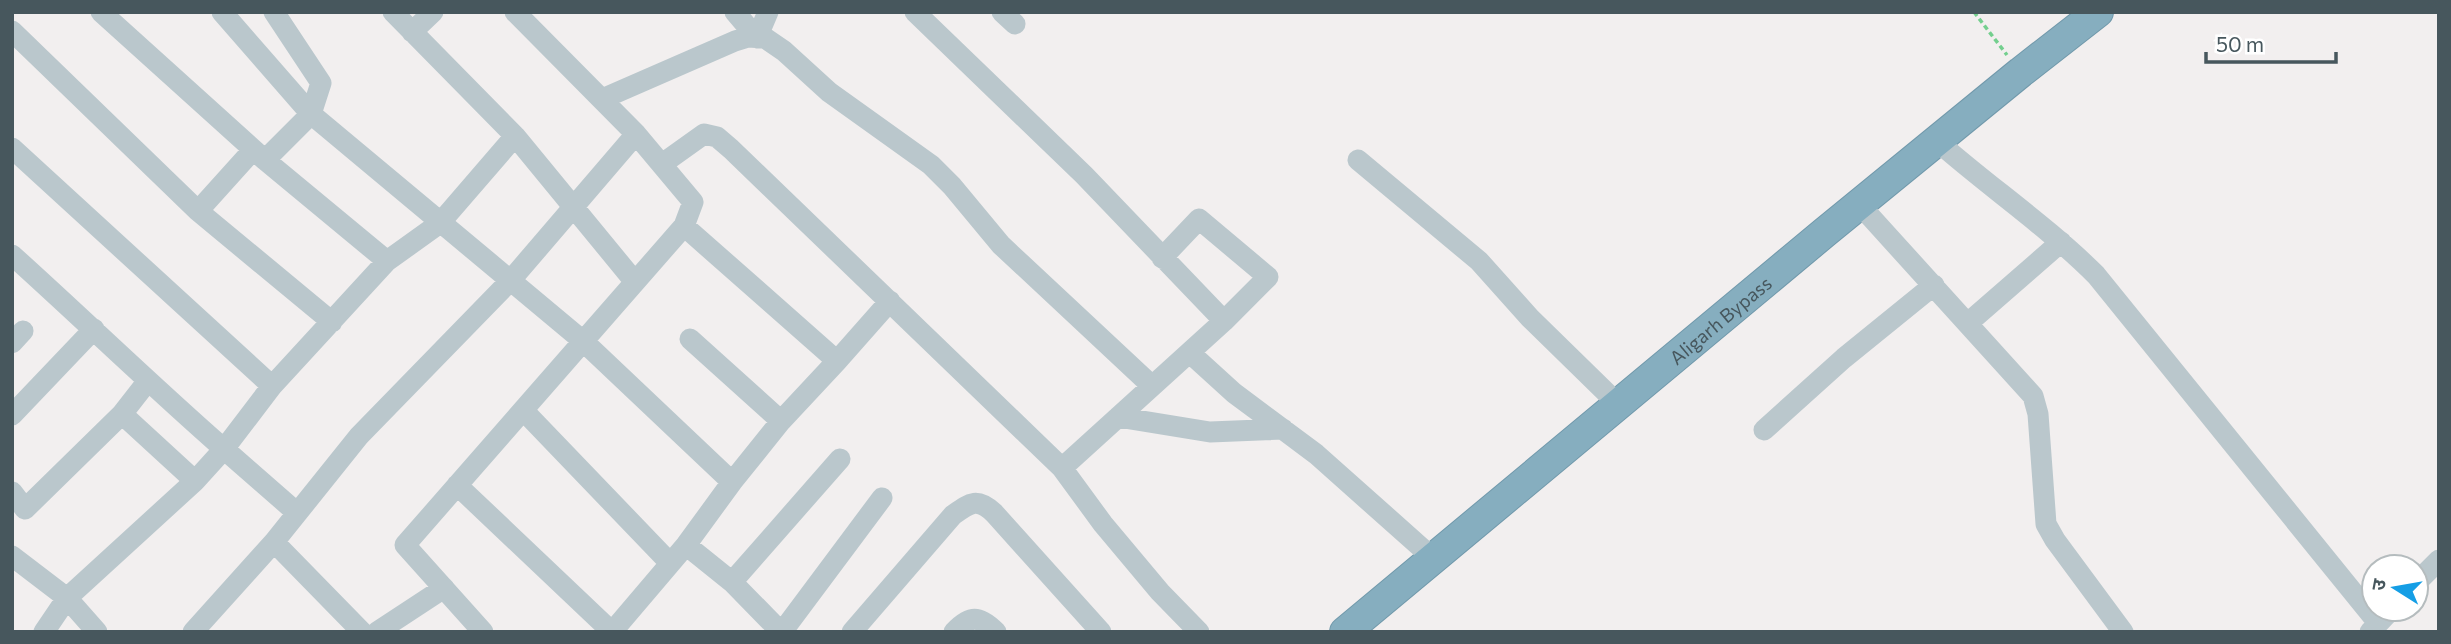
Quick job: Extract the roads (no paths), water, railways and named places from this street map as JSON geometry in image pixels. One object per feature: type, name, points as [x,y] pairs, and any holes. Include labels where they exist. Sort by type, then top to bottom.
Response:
[{"type":"highway","name":"Aligarh Bypass","points":[[1345,632],[1618,404],[1869,215],[1937,141],[2098,12]]},
{"type":"street","points":[[101,12],[259,155],[387,261]]},
{"type":"street","points":[[222,12],[311,114],[583,341],[732,482]]},
{"type":"street","points":[[198,211],[259,155],[311,114],[321,83],[274,12]]},
{"type":"street","points":[[393,12],[516,136],[635,282]]},
{"type":"street","points":[[412,32],[433,12]]},
{"type":"street","points":[[735,12],[757,38]]},
{"type":"street","points":[[757,38],[768,12]]},
{"type":"street","points":[[915,12],[1084,175],[1224,321]]},
{"type":"street","points":[[483,632],[405,545],[684,226],[693,202],[636,134],[519,13]]},
{"type":"street","points":[[12,31],[198,211],[332,322]]},
{"type":"street","points":[[602,99],[735,41],[765,38],[784,51],[829,92],[931,166],[952,186],[1000,245],[1152,386]]},
{"type":"street","points":[[193,632],[274,542],[359,436],[510,281],[636,134]]},
{"type":"street","points":[[662,164],[696,138],[704,134],[716,137],[1062,468],[1103,524],[1160,592],[1199,632]]},
{"type":"street","points":[[44,632],[67,598],[195,481],[224,449],[272,386],[387,261],[440,223],[516,136]]},
{"type":"street","points":[[1937,141],[2061,242],[2104,285],[2360,597]]},
{"type":"street","points":[[12,148],[272,386]]},
{"type":"street","points":[[1358,160],[1472,254],[1536,324],[1618,404]]},
{"type":"street","points":[[1869,215],[2033,396],[2038,414],[2046,524],[2123,632]]},
{"type":"street","points":[[1062,468],[1190,353],[1268,277],[1199,219],[1162,258]]},
{"type":"street","points":[[684,226],[837,361]]},
{"type":"street","points":[[1968,323],[2061,242]]},
{"type":"street","points":[[12,255],[94,329],[147,382],[296,512]]},
{"type":"street","points":[[1764,430],[1844,358],[1934,285]]},
{"type":"street","points":[[457,485],[612,632],[686,545],[781,421],[890,301]]},
{"type":"street","points":[[12,415],[94,329]]},
{"type":"street","points":[[690,339],[781,421]]},
{"type":"street","points":[[1190,353],[1234,393],[1316,454],[1434,559]]},
{"type":"street","points":[[12,492],[19,517],[122,414],[147,382]]},
{"type":"street","points":[[523,410],[670,562]]},
{"type":"street","points":[[122,414],[195,481]]},
{"type":"street","points":[[1118,417],[1210,432],[1283,429]]},
{"type":"street","points":[[732,582],[840,459]]},
{"type":"street","points":[[686,545],[732,582],[782,632],[882,498]]},
{"type":"street","points":[[852,632],[953,515],[968,504],[976,502],[986,505],[994,513],[1101,632]]},
{"type":"street","points":[[274,542],[362,632]]},
{"type":"street","points":[[12,556],[67,598],[97,632]]},
{"type":"street","points":[[377,632],[444,589]]},
{"type":"street","points":[[954,632],[964,622],[972,619],[982,621],[996,632]]}]
